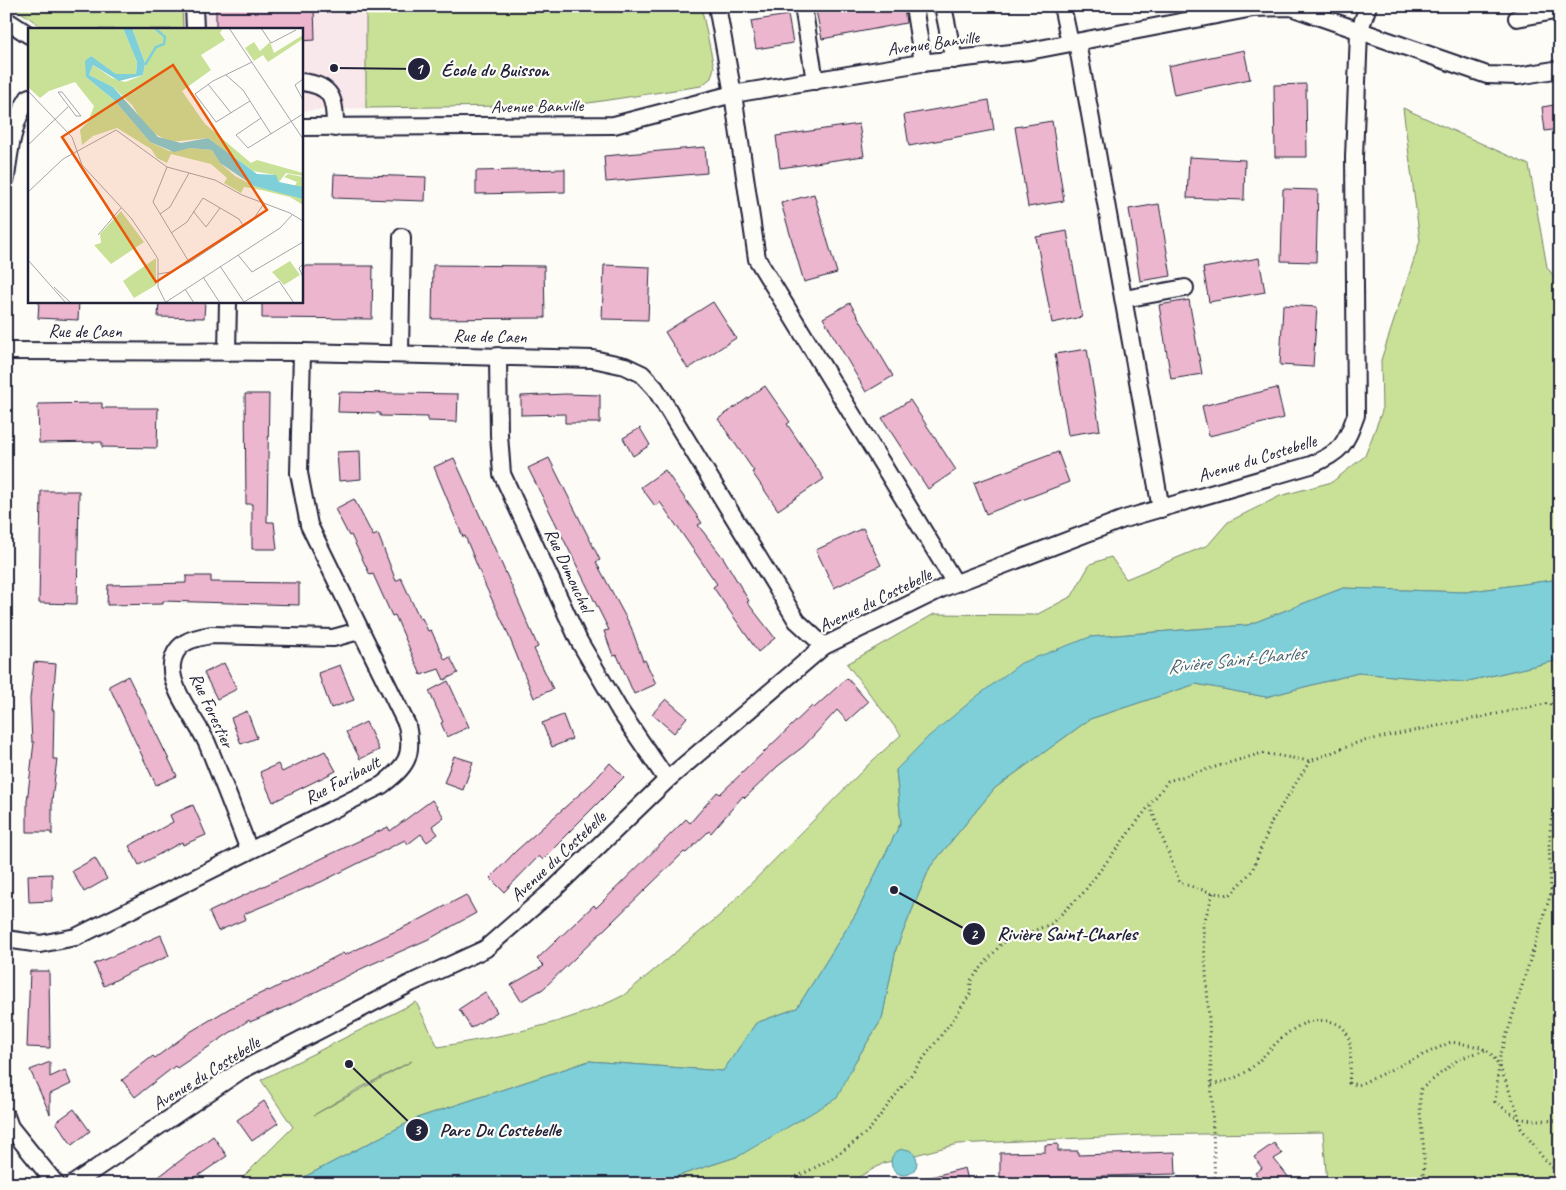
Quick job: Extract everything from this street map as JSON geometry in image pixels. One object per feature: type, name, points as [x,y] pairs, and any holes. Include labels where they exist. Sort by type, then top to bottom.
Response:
[{"type":"street","points":[[194,6],[195,28]]},
{"type":"street","points":[[717,6],[733,94],[757,259],[955,583]]},
{"type":"street","points":[[803,6],[815,81]]},
{"type":"street","points":[[914,6],[923,63]]},
{"type":"street","points":[[943,6],[954,60]]},
{"type":"street","points":[[1062,6],[1074,42],[1124,299],[1161,509]]},
{"type":"street","name":"Avenue du Costebelle","points":[[73,1184],[240,1071],[411,983],[485,949],[556,888],[667,780],[824,646],[955,583],[1124,520],[1311,465],[1333,455],[1348,438],[1356,415],[1354,157],[1359,32],[1368,6]]},
{"type":"street","name":"Avenue Banville","points":[[302,127],[614,125],[733,94],[923,63],[1029,51],[1074,42],[1187,13],[1253,8],[1297,7],[1359,32],[1487,75],[1518,76],[1560,69]]},
{"type":"street","points":[[1517,18],[1560,10]]},
{"type":"street","points":[[6,20],[28,34]]},
{"type":"street","points":[[302,82],[317,86],[331,95],[335,108],[335,128]]},
{"type":"street","points":[[6,178],[8,151],[22,108],[28,99]]},
{"type":"street","points":[[400,354],[402,237]]},
{"type":"street","points":[[1124,299],[1185,288]]},
{"type":"street","points":[[227,352],[228,302]]},
{"type":"street","name":"Rue de Caen","points":[[6,351],[302,352],[498,356],[593,359],[625,366],[642,374],[655,388],[797,621],[824,646]]},
{"type":"street","name":"Rue Faribault","points":[[6,939],[40,944],[76,937],[382,785],[398,773],[407,760],[411,743],[407,725],[359,631],[310,525],[299,473],[302,352]]},
{"type":"street","name":"Rue Dumouchel","points":[[498,356],[499,435],[502,474],[579,641],[620,711],[667,780]]},
{"type":"street","name":"Rue Forestier","points":[[249,850],[206,741],[176,686],[172,664],[178,647],[192,638],[211,635],[333,638],[359,631]]},
{"type":"street","points":[[6,1116],[10,1127],[56,1184]]},
{"type":"path","points":[[778,1184],[803,1175],[856,1142],[870,1128],[955,1017],[970,994],[971,980],[1002,943],[1051,924],[1083,893],[1168,781],[1262,753],[1310,761],[1359,742],[1550,703],[1560,712]]},
{"type":"path","points":[[1150,806],[1180,883],[1213,893],[1230,895],[1252,871],[1272,821],[1310,761]]},
{"type":"path","points":[[1560,796],[1551,821],[1548,844],[1551,894],[1499,1066],[1495,1102],[1519,1119],[1560,1121]]},
{"type":"path","points":[[1213,893],[1203,926],[1212,1085],[1215,1184]]},
{"type":"path","points":[[1212,1085],[1235,1079],[1250,1069],[1264,1053],[1299,1026],[1316,1020],[1330,1021],[1342,1027],[1348,1035],[1349,1084],[1358,1085],[1451,1042],[1481,1047],[1494,1056],[1499,1066],[1521,1128],[1560,1175]]},
{"type":"path","points":[[1421,1184],[1425,1154],[1418,1106],[1421,1089],[1459,1059],[1485,1050]]},
{"type":"shaded area","points":[[182,6],[366,6],[366,108],[302,111],[302,28],[183,28]]},
{"type":"green space","points":[[12,6],[182,6],[183,28],[44,28]]},
{"type":"green space","points":[[366,6],[701,6],[714,67],[711,78],[701,86],[575,105],[366,108]]},
{"type":"green space","points":[[1403,108],[1529,165],[1547,267],[1560,285],[1560,579],[1465,592],[1343,588],[1248,625],[1090,637],[896,770],[901,822],[857,912],[797,1008],[756,1023],[723,1071],[589,1061],[417,1118],[291,1184],[236,1184],[293,1127],[261,1080],[416,1002],[438,1047],[509,1034],[579,1014],[624,995],[719,916],[871,762],[901,735],[847,664],[934,614],[1036,615],[1072,596],[1090,564],[1111,557],[1126,579],[1208,545],[1228,522],[1280,496],[1332,482],[1365,456],[1382,411],[1381,360],[1420,241]],"holes":[[[412,1061],[314,1115],[358,1089]]]},
{"type":"green space","points":[[1560,660],[1560,1184],[1327,1184],[1323,1132],[1144,1135],[958,1144],[884,1163],[846,1184],[653,1184],[739,1156],[855,1062],[882,1019],[896,949],[930,867],[995,788],[1090,719],[1196,684],[1266,697],[1358,673],[1464,682]]},
{"type":"water","name":"Rivière Saint-Charles","points":[[1560,579],[1560,660],[1464,682],[1358,673],[1266,697],[1196,684],[1090,719],[995,788],[930,867],[896,949],[882,1019],[855,1062],[837,1098],[739,1156],[653,1184],[291,1184],[417,1118],[589,1061],[723,1071],[756,1023],[797,1008],[857,912],[901,822],[896,770],[928,737],[1021,663],[1090,637],[1248,625],[1343,588],[1465,592]]},
{"type":"water","points":[[904,1149],[913,1153],[917,1162],[913,1171],[904,1175],[895,1171],[891,1162],[895,1153]]},
{"type":"building","points":[[216,6],[314,6],[315,40],[302,41],[302,28],[216,28]]},
{"type":"building","points":[[815,6],[904,6],[906,23],[822,39]]},
{"type":"building","points":[[788,15],[793,43],[756,49],[751,21]]},
{"type":"building","points":[[1244,50],[1250,79],[1174,95],[1168,66]]},
{"type":"building","points":[[1306,84],[1307,157],[1275,157],[1274,85]]},
{"type":"building","points":[[989,100],[994,130],[909,146],[904,115]]},
{"type":"building","points":[[1560,104],[1560,129],[1545,131],[1542,107]]},
{"type":"building","points":[[1052,121],[1064,201],[1028,207],[1015,127]]},
{"type":"building","points":[[859,124],[864,156],[780,168],[776,136]]},
{"type":"building","points":[[705,147],[707,173],[606,182],[604,156]]},
{"type":"building","points":[[1189,157],[1245,160],[1244,200],[1187,198]]},
{"type":"building","points":[[565,169],[565,192],[476,194],[476,171]]},
{"type":"building","points":[[334,174],[426,177],[425,201],[333,198]]},
{"type":"building","points":[[1283,189],[1318,190],[1316,262],[1281,261]]},
{"type":"building","points":[[814,194],[837,273],[804,282],[781,203]]},
{"type":"building","points":[[1159,204],[1171,276],[1140,281],[1129,209]]},
{"type":"building","points":[[1067,231],[1082,317],[1052,323],[1036,237]]},
{"type":"building","points":[[1259,258],[1265,292],[1209,302],[1203,268]]},
{"type":"building","points":[[433,265],[544,266],[545,318],[432,319]]},
{"type":"building","points":[[604,265],[650,267],[648,320],[602,319]]},
{"type":"building","points":[[302,266],[373,266],[372,319],[262,318],[262,302],[302,302]]},
{"type":"building","points":[[1189,300],[1202,374],[1171,379],[1159,305]]},
{"type":"building","points":[[39,302],[79,302],[78,320],[38,318]]},
{"type":"building","points":[[159,302],[205,302],[204,318],[158,317]]},
{"type":"building","points":[[713,302],[736,338],[688,369],[665,332]]},
{"type":"building","points":[[850,303],[893,376],[866,392],[823,318]]},
{"type":"building","points":[[1283,305],[1317,307],[1313,367],[1280,365]]},
{"type":"building","points":[[1087,349],[1100,430],[1068,435],[1055,354]]},
{"type":"building","points":[[765,386],[790,422],[787,424],[824,479],[778,510],[718,419]]},
{"type":"building","points":[[1277,388],[1284,418],[1209,436],[1202,406]]},
{"type":"building","points":[[339,392],[458,394],[457,422],[428,421],[428,417],[380,416],[380,413],[338,412]]},
{"type":"building","points":[[245,394],[269,394],[267,522],[274,522],[277,549],[252,549],[252,504],[246,504]]},
{"type":"building","points":[[600,395],[600,423],[565,423],[565,414],[521,415],[521,396]]},
{"type":"building","points":[[910,400],[956,470],[928,489],[882,418]]},
{"type":"building","points":[[102,403],[102,408],[158,408],[157,448],[102,447],[102,442],[39,443],[38,404]]},
{"type":"building","points":[[640,428],[650,445],[633,456],[623,438]]},
{"type":"building","points":[[360,451],[361,479],[339,481],[337,452]]},
{"type":"building","points":[[1058,452],[1069,482],[986,514],[974,483]]},
{"type":"building","points":[[454,458],[538,647],[534,649],[553,689],[534,698],[506,629],[465,536],[463,537],[434,467]]},
{"type":"building","points":[[549,458],[600,560],[596,562],[631,627],[643,661],[645,660],[656,684],[634,694],[617,655],[613,656],[604,631],[609,630],[528,468]]},
{"type":"building","points":[[665,470],[702,523],[698,525],[724,559],[749,601],[747,602],[775,638],[758,652],[713,587],[717,584],[660,502],[655,506],[641,487]]},
{"type":"building","points":[[41,491],[79,491],[77,604],[39,603]]},
{"type":"building","points":[[354,499],[373,536],[378,534],[396,581],[401,578],[420,619],[422,618],[428,631],[431,630],[445,660],[450,657],[458,673],[444,680],[439,669],[421,675],[395,615],[392,616],[373,574],[370,575],[351,535],[349,536],[335,509]]},
{"type":"building","points":[[863,528],[881,565],[834,588],[816,550]]},
{"type":"building","points":[[186,576],[211,576],[211,582],[299,583],[299,605],[163,601],[163,604],[107,605],[108,585],[186,583]]},
{"type":"building","points":[[34,662],[56,664],[52,710],[54,710],[53,759],[57,759],[52,800],[52,835],[50,832],[27,832],[27,802],[34,742],[32,742],[30,699]]},
{"type":"building","points":[[224,663],[237,689],[217,699],[204,673]]},
{"type":"building","points":[[340,665],[354,700],[331,708],[318,673]]},
{"type":"building","points":[[128,676],[177,776],[156,785],[109,686]]},
{"type":"building","points":[[847,678],[868,702],[847,721],[837,710],[804,746],[778,766],[745,798],[743,796],[711,833],[709,831],[686,853],[684,852],[543,989],[521,1001],[511,985],[544,966],[537,959],[594,905],[596,908],[686,819],[690,823],[717,792],[720,794],[812,706],[814,708]]},
{"type":"building","points":[[448,681],[469,727],[447,737],[441,723],[443,722],[429,691]]},
{"type":"building","points":[[666,699],[687,717],[674,733],[652,714]]},
{"type":"building","points":[[247,711],[257,738],[241,744],[231,718]]},
{"type":"building","points":[[563,715],[572,739],[552,747],[542,723]]},
{"type":"building","points":[[366,722],[379,750],[360,759],[346,732]]},
{"type":"building","points":[[325,751],[336,771],[273,802],[260,772],[278,764],[282,772]]},
{"type":"building","points":[[454,756],[473,762],[463,790],[444,783]]},
{"type":"building","points":[[610,763],[624,777],[543,860],[539,856],[504,892],[490,878],[516,851],[591,784]]},
{"type":"building","points":[[432,800],[444,817],[432,826],[438,834],[427,842],[421,834],[408,844],[405,840],[321,882],[244,914],[246,919],[218,931],[209,912],[388,827],[390,831]]},
{"type":"building","points":[[193,805],[206,835],[183,845],[182,842],[139,865],[129,846],[173,822],[170,815]]},
{"type":"building","points":[[95,858],[107,879],[84,892],[72,871]]},
{"type":"building","points":[[52,874],[52,901],[29,902],[28,875]]},
{"type":"building","points":[[466,895],[476,913],[431,938],[365,967],[288,1006],[250,1022],[249,1020],[177,1068],[175,1066],[135,1097],[122,1080],[153,1056],[155,1058],[190,1032],[230,1008],[269,991],[343,953],[345,955],[421,919]]},
{"type":"building","points":[[161,935],[169,956],[104,986],[94,964]]},
{"type":"building","points":[[30,971],[49,971],[50,1048],[27,1047]]},
{"type":"building","points":[[485,992],[497,1012],[471,1028],[459,1009]]},
{"type":"building","points":[[50,1062],[50,1077],[65,1070],[71,1084],[50,1094],[50,1114],[30,1070]]},
{"type":"building","points":[[264,1101],[278,1123],[252,1141],[237,1120]]},
{"type":"building","points":[[74,1109],[90,1131],[72,1145],[56,1122]]},
{"type":"building","points":[[213,1136],[227,1156],[186,1184],[149,1184]]},
{"type":"building","points":[[1274,1143],[1282,1154],[1274,1159],[1294,1184],[1263,1184],[1255,1173],[1262,1168],[1254,1157]]},
{"type":"building","points":[[1058,1144],[1058,1151],[1078,1151],[1078,1155],[1175,1152],[1176,1174],[1000,1179],[1000,1153],[1045,1152],[1045,1145]]},
{"type":"building","points":[[965,1168],[969,1184],[924,1184],[923,1179]]},
{"type":"place","name":"École du Buisson","points":[[334,68]]},
{"type":"place","name":"Rivière Saint-Charles","points":[[894,890]]},
{"type":"place","name":"Parc Du Costebelle","points":[[349,1064]]}]
